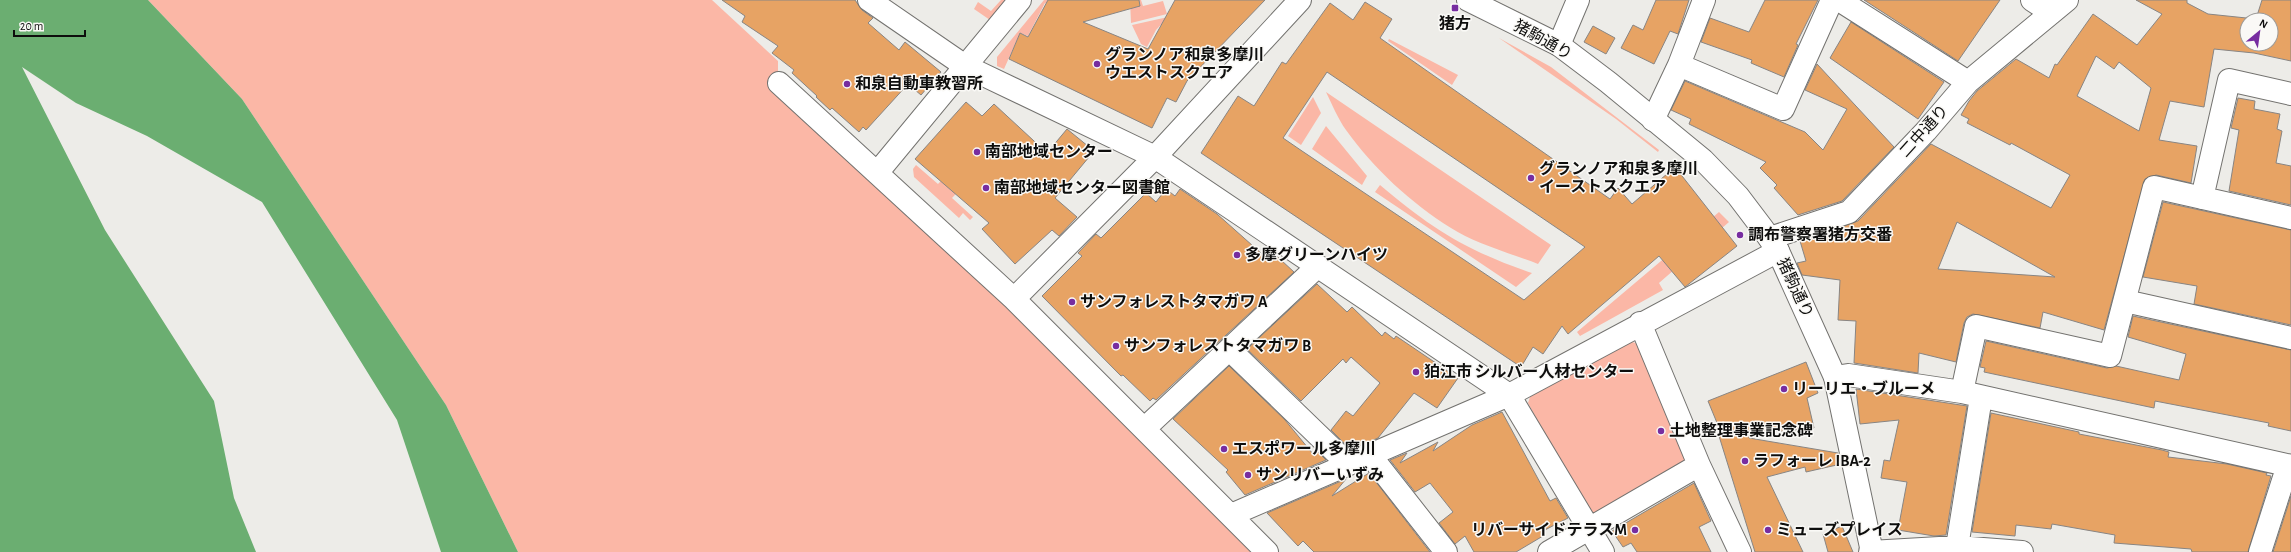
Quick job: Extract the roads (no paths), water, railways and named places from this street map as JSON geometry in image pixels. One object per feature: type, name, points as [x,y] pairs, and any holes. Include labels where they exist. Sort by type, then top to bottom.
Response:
[{"type":"street","points":[[868,0],[965,66],[1155,156],[1509,395],[1603,552]]},
{"type":"street","points":[[877,173],[1020,0]]},
{"type":"street","points":[[1014,299],[1155,156],[1300,0]]},
{"type":"street","name":"猪駒通り","points":[[1468,0],[1559,45],[1653,120],[1702,160],[1738,196],[1774,245],[1835,377],[1871,552]]},
{"type":"street","points":[[1559,45],[1578,0]]},
{"type":"street","points":[[1653,120],[1679,65],[1704,0]]},
{"type":"street","points":[[1679,65],[1783,109],[1832,0]]},
{"type":"street","points":[[1839,0],[1968,82]]},
{"type":"street","points":[[2032,0],[2058,6]]},
{"type":"street","name":"二中通り","points":[[1231,515],[1509,395],[1640,323],[1774,245],[1849,212],[1926,131],[1968,82],[2058,6]]},
{"type":"street","points":[[2202,198],[2229,80],[2291,94]]},
{"type":"street","points":[[779,83],[1014,299],[1267,552]]},
{"type":"street","points":[[1957,547],[1976,326],[2110,356],[2154,187],[2291,218]]},
{"type":"street","points":[[1144,429],[1318,266]]},
{"type":"street","points":[[2125,301],[2291,338]]},
{"type":"street","points":[[1640,323],[1699,465],[1740,552]]},
{"type":"street","points":[[1230,350],[1348,464]]},
{"type":"street","points":[[1835,377],[1848,375],[1971,394],[2290,466],[2260,552]]},
{"type":"street","points":[[1370,455],[1446,552]]},
{"type":"street","points":[[1549,552],[1699,465]]},
{"type":"street","points":[[1871,552],[1957,547],[2022,552]]},
{"type":"place","name":"猪方","points":[[1455,8]]},
{"type":"place","name":"グランノア和泉多摩川 ウエストスクエア","points":[[1097,64]]},
{"type":"place","name":"和泉自動車教習所","points":[[847,84]]},
{"type":"place","name":"南部地域センター","points":[[977,152]]},
{"type":"place","name":"グランノア和泉多摩川 イーストスクエア","points":[[1531,178]]},
{"type":"place","name":"南部地域センター図書館","points":[[986,188]]},
{"type":"place","name":"調布警察署猪方交番","points":[[1740,235]]},
{"type":"place","name":"多摩グリーンハイツ","points":[[1237,255]]},
{"type":"place","name":"サンフォレストタマガワ A","points":[[1072,302]]},
{"type":"place","name":"サンフォレストタマガワ B","points":[[1116,346]]},
{"type":"place","name":"狛江市 シルバー人材センター","points":[[1416,372]]},
{"type":"place","name":"リーリエ・ブルーメ","points":[[1784,389]]},
{"type":"place","name":"土地整理事業記念碑","points":[[1661,431]]},
{"type":"place","name":"エスポワール多摩川","points":[[1224,449]]},
{"type":"place","name":"ラフォーレ IBA-2","points":[[1745,461]]},
{"type":"place","name":"サンリバーいずみ","points":[[1248,475]]},
{"type":"place","name":"リバーサイドテラスM","points":[[1635,530]]},
{"type":"place","name":"ミューズプレイス","points":[[1768,530]]}]
